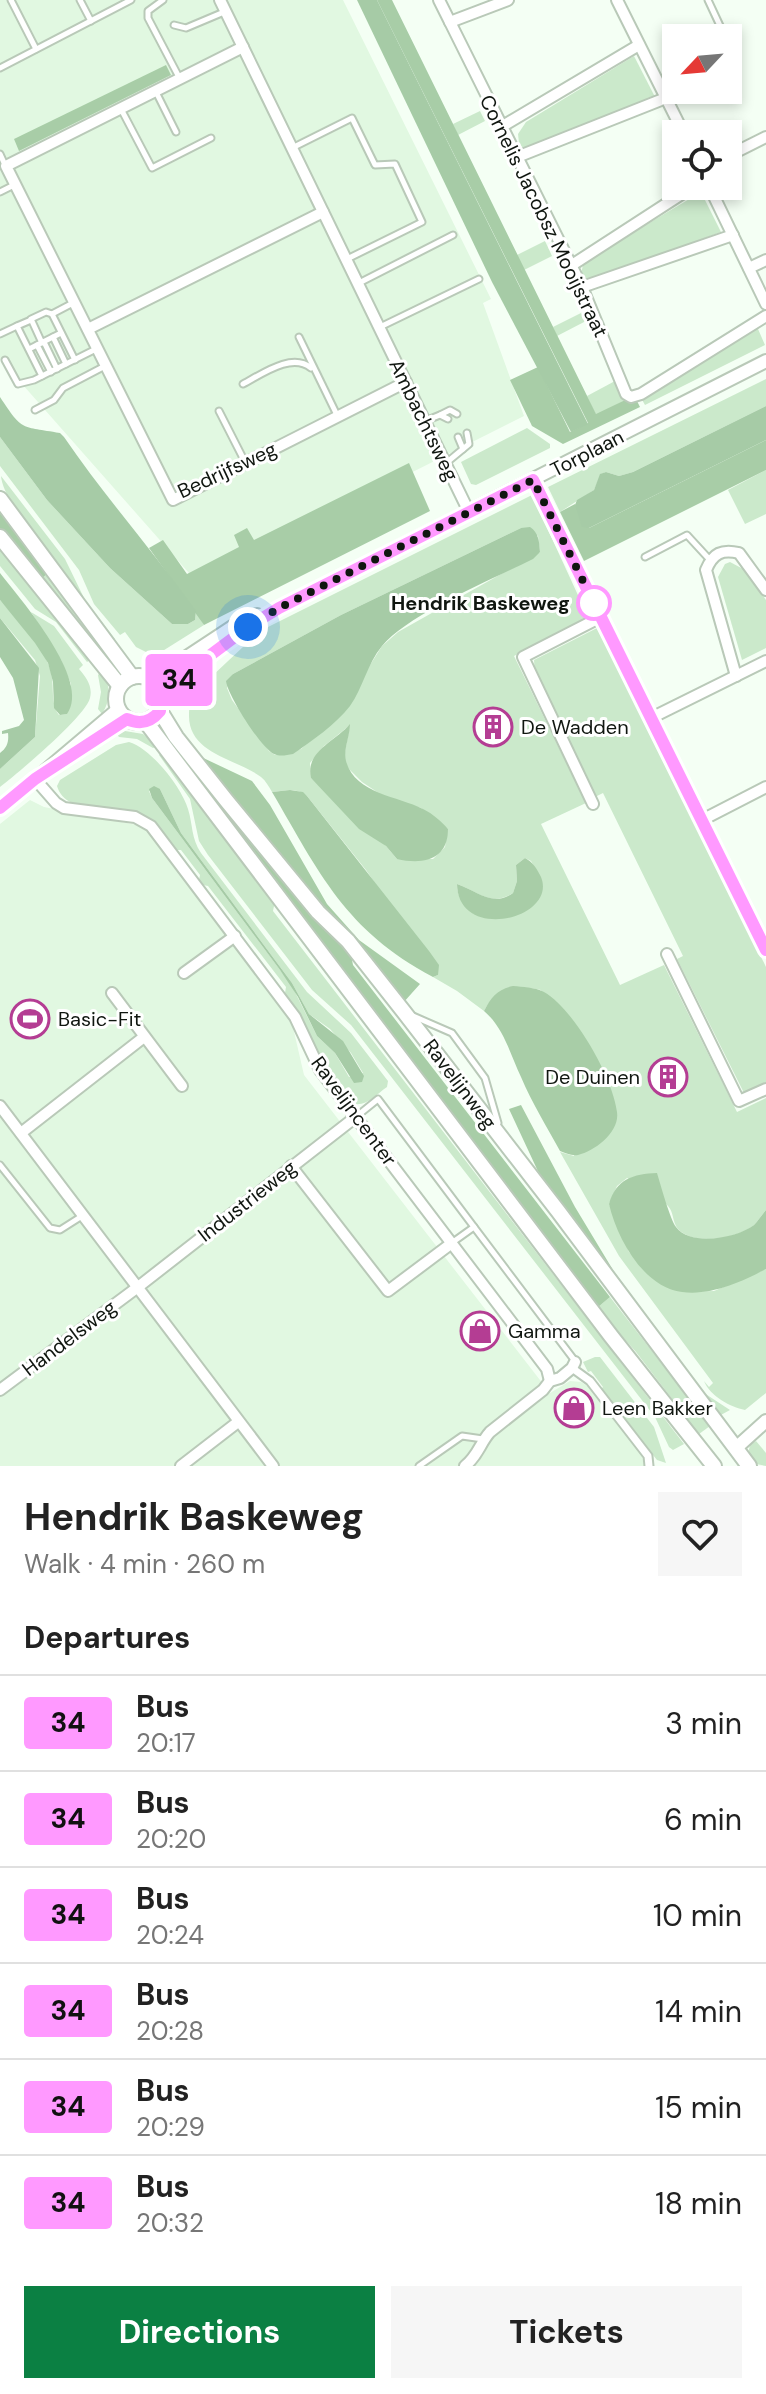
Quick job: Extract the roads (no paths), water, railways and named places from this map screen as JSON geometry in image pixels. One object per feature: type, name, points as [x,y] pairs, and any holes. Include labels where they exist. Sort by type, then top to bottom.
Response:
[{"type":"main road","points":[[0,499],[132,677]]},
{"type":"main road","points":[[0,537],[120,686]]},
{"type":"main road","points":[[132,677],[146,677],[157,686],[160,711],[146,722],[123,714],[116,697],[120,686],[132,677]]},
{"type":"main road","name":"Ravelijnweg","points":[[160,711],[176,737],[226,800],[318,912],[348,941],[404,1012],[749,1466]]},
{"type":"main road","name":"Ravelijnweg","points":[[146,722],[611,1336],[714,1466]]},
{"type":"main road","points":[[714,1466],[736,1448]]},
{"type":"street","name":"Ambachtsweg","points":[[220,0],[469,512]]},
{"type":"street","name":"Cornelis Jacobsz Mooijstraat","points":[[439,0],[572,265],[623,389],[631,397],[641,394],[766,316]]},
{"type":"street","points":[[450,22],[508,0]]},
{"type":"street","points":[[617,0],[662,90]]},
{"type":"street","points":[[501,127],[639,45]]},
{"type":"street","points":[[6,166],[243,47]]},
{"type":"street","points":[[517,157],[662,100]]},
{"type":"street","points":[[742,149],[766,137]]},
{"type":"street","name":"Bedrijfsweg","points":[[6,166],[173,500],[406,382]]},
{"type":"street","points":[[572,265],[672,200]]},
{"type":"street","points":[[716,200],[766,304]]},
{"type":"street","points":[[88,329],[323,212]]},
{"type":"street","points":[[582,287],[733,235]]},
{"type":"street","points":[[749,268],[766,260]]},
{"type":"street","name":"Torplaan","points":[[157,686],[279,608],[766,361]]},
{"type":"street","points":[[533,480],[766,950]]},
{"type":"street","points":[[736,676],[706,570],[710,560],[718,552],[739,553],[766,590]]},
{"type":"street","points":[[593,804],[523,657],[601,617]]},
{"type":"street","points":[[651,718],[766,661]]},
{"type":"street","points":[[0,808],[123,714]]},
{"type":"street","name":"Ravelijncenter","points":[[35,779],[64,808],[145,821],[295,1017],[320,1070],[547,1369],[550,1381]]},
{"type":"street","points":[[702,820],[766,787]]},
{"type":"street","points":[[184,973],[235,936]]},
{"type":"street","points":[[667,954],[739,1101],[766,1089]]},
{"type":"street","points":[[112,993],[182,1086]]},
{"type":"street","points":[[21,1133],[144,1037]]},
{"type":"street","points":[[0,1106],[273,1466]]},
{"type":"street","name":"Industrieweg","points":[[138,1287],[357,1116]]},
{"type":"street","points":[[291,1166],[388,1291],[452,1243]]},
{"type":"street","name":"Handelsweg","points":[[0,1390],[138,1287]]},
{"type":"street","points":[[465,1466],[479,1451],[483,1439],[550,1381],[560,1378],[574,1365],[648,1456],[649,1466]]},
{"type":"street","points":[[736,1448],[766,1421]]},
{"type":"street","points":[[181,1466],[238,1422]]},
{"type":"lane","points":[[11,0],[36,49]]},
{"type":"lane","points":[[80,0],[91,21]]},
{"type":"lane","points":[[115,0],[118,7]]},
{"type":"lane","points":[[0,68],[131,0]]},
{"type":"lane","points":[[163,0],[148,11],[148,18],[180,79]]},
{"type":"lane","points":[[708,0],[719,24]]},
{"type":"lane","points":[[174,25],[186,28],[225,11]]},
{"type":"lane","points":[[155,91],[176,132]]},
{"type":"lane","points":[[120,108],[152,168],[211,138]]},
{"type":"lane","points":[[292,149],[352,118],[375,165],[395,164],[422,222],[346,260]]},
{"type":"lane","points":[[0,154],[6,166]]},
{"type":"lane","points":[[0,192],[15,184]]},
{"type":"lane","points":[[358,283],[453,235]]},
{"type":"lane","points":[[379,327],[479,279]]},
{"type":"lane","points":[[52,314],[74,302]]},
{"type":"lane","points":[[0,334],[46,312],[52,314],[75,360]]},
{"type":"lane","points":[[31,319],[54,370]]},
{"type":"lane","points":[[17,326],[42,376]]},
{"type":"lane","points":[[29,349],[61,333]]},
{"type":"lane","points":[[53,337],[66,364]]},
{"type":"lane","points":[[299,337],[337,416]]},
{"type":"lane","points":[[5,360],[18,384],[42,376],[97,349]]},
{"type":"lane","points":[[243,384],[288,362],[304,362],[315,371]]},
{"type":"lane","points":[[35,410],[54,400],[63,388],[106,366]]},
{"type":"lane","points":[[425,421],[450,410],[457,414]]},
{"type":"lane","points":[[219,411],[245,463]]},
{"type":"lane","points":[[440,415],[448,419]]},
{"type":"lane","points":[[446,464],[469,444],[467,433]]},
{"type":"lane","points":[[458,437],[463,449]]},
{"type":"lane","points":[[645,557],[687,535],[710,560]]},
{"type":"lane","points":[[404,1012],[452,1033],[485,1078],[502,1140]]},
{"type":"lane","points":[[357,1116],[378,1099],[574,1365]]},
{"type":"lane","points":[[0,1165],[50,1228],[60,1230],[83,1215]]},
{"type":"lane","points":[[452,1243],[474,1227]]},
{"type":"lane","points":[[419,1466],[450,1441],[462,1436],[483,1439]]},
{"type":"place","name":"Hendrik Baskeweg","points":[[594,603]]},
{"type":"place","name":"De Wadden","points":[[493,727]]},
{"type":"place","name":"Basic-Fit","points":[[30,1019]]},
{"type":"place","name":"De Duinen","points":[[668,1077]]},
{"type":"place","name":"Gamma","points":[[480,1331]]},
{"type":"place","name":"Leen Bakker","points":[[574,1408]]}]
